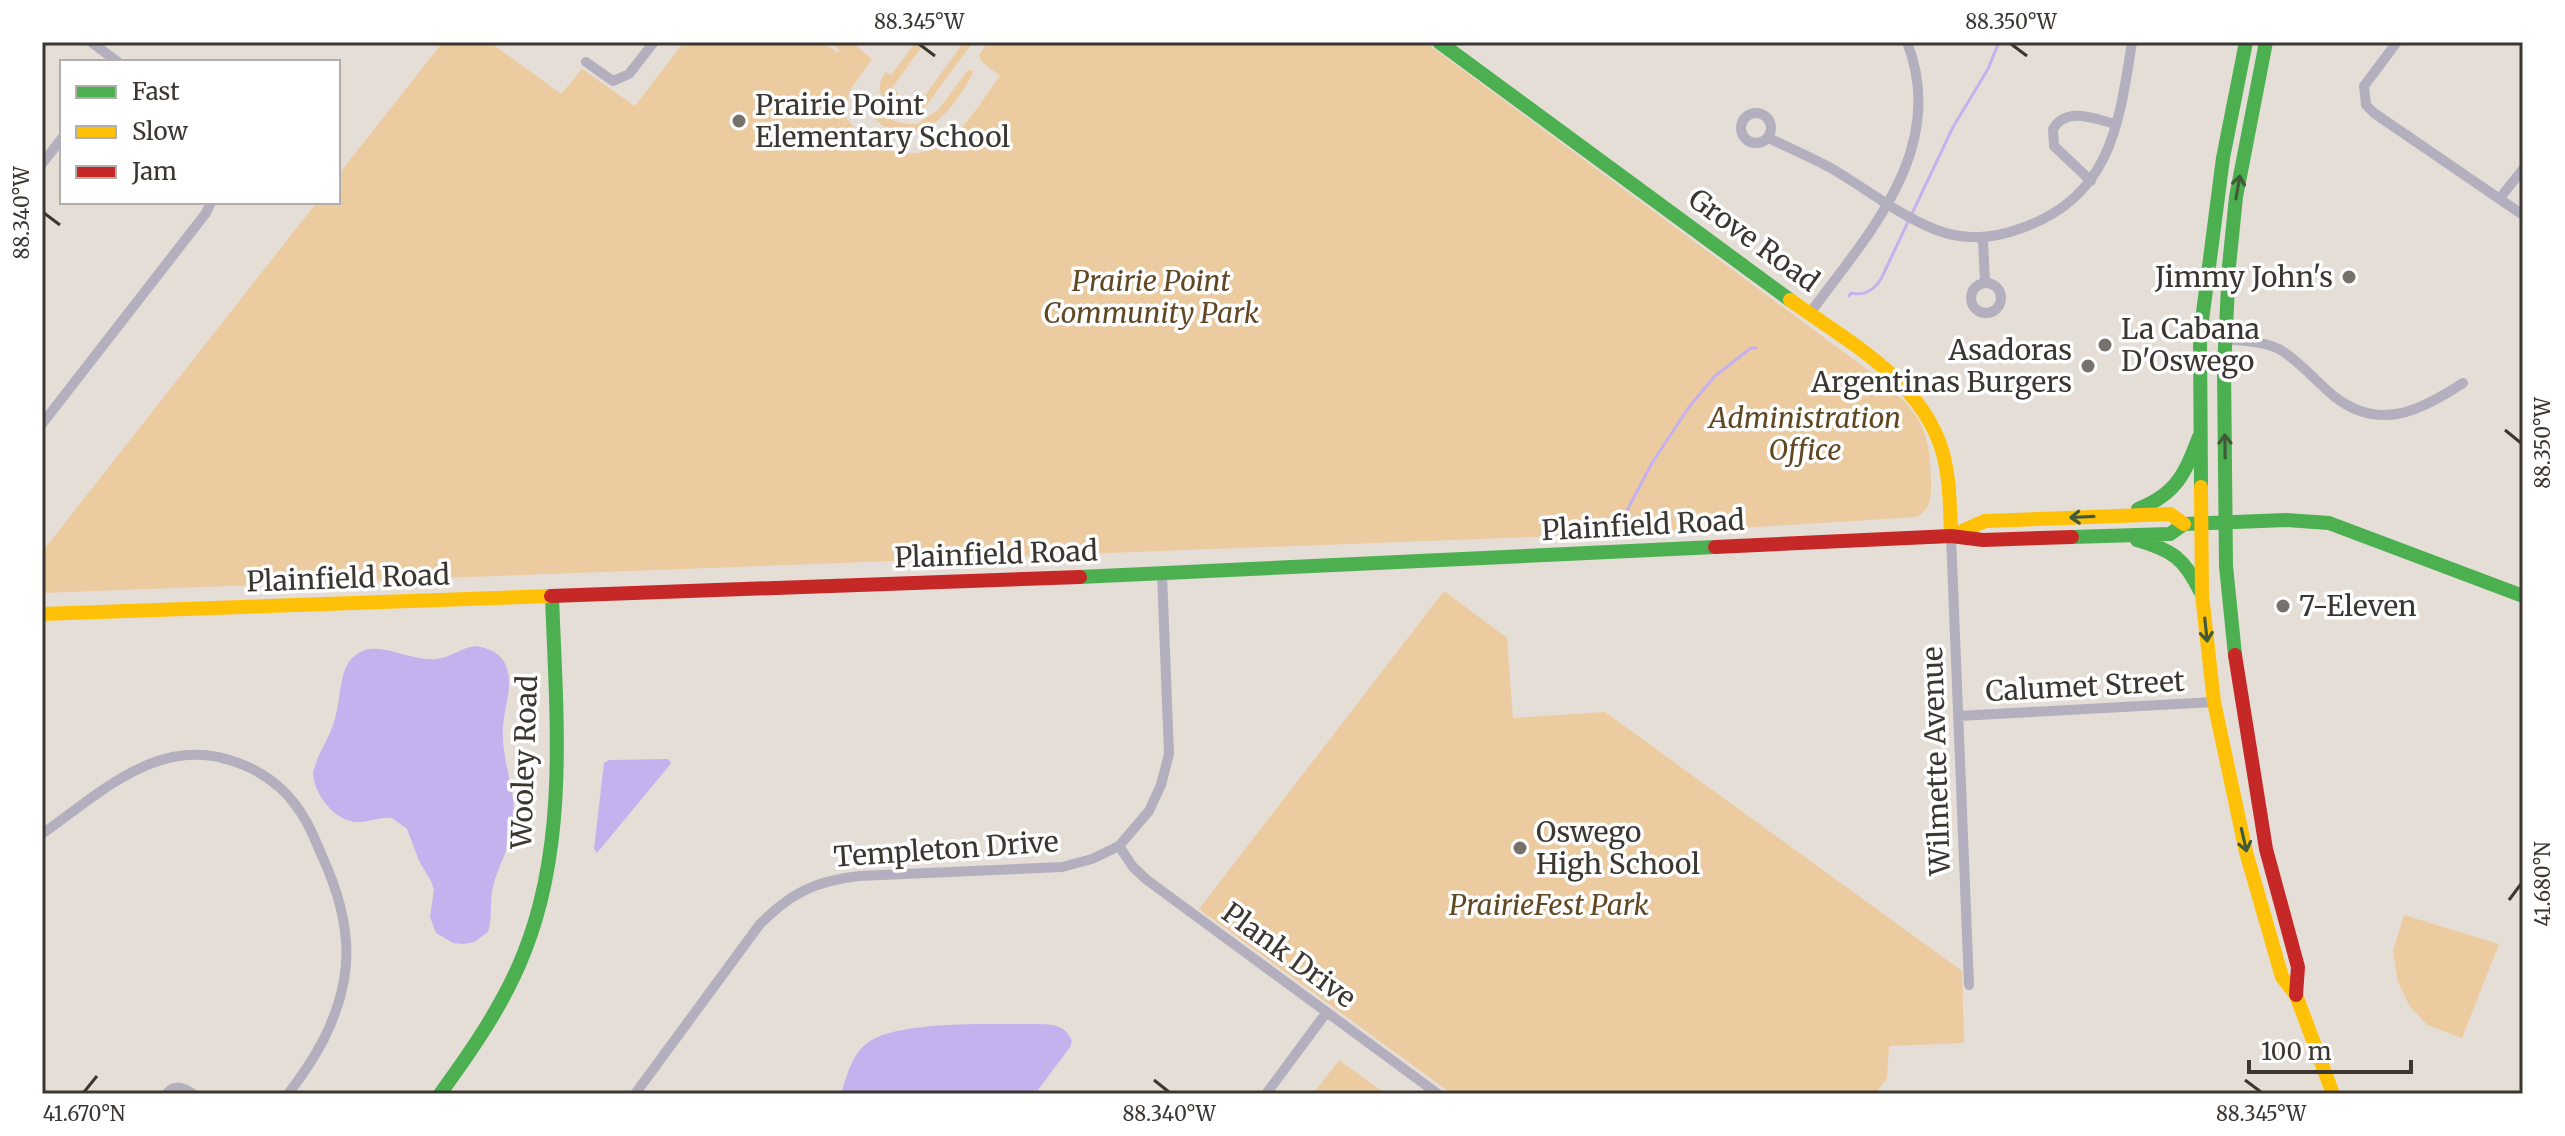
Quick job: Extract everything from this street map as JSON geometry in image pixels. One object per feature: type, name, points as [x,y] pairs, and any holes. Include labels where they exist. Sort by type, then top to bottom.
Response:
[{"type":"main road","name":"Grove Road","points":[[1439,42],[1898,379],[1925,411],[1946,458],[1951,536]]},
{"type":"main road","points":[[2246,42],[2228,122],[2200,336],[2202,595],[2214,702],[2254,880],[2282,977],[2296,995],[2333,1094]]},
{"type":"main road","points":[[2266,42],[2236,197],[2225,339],[2226,566],[2239,689],[2266,849],[2298,967],[2296,995]]},
{"type":"main road","points":[[2120,515],[2154,504],[2174,490],[2185,474],[2200,433]]},
{"type":"main road","name":"Plainfield Road","points":[[1951,536],[1985,521],[2120,515],[2170,514],[2184,524],[2286,520],[2329,523],[2523,596]]},
{"type":"main road","name":"Plainfield Road","points":[[42,614],[1162,574],[1951,536],[1983,540],[2170,534],[2184,524]]},
{"type":"main road","points":[[2121,536],[2161,547],[2180,557],[2202,595]]},
{"type":"main road","name":"Wooley Road","points":[[440,1094],[479,1041],[514,976],[540,902],[554,819],[552,596]]},
{"type":"street","points":[[91,42],[115,60]]},
{"type":"street","points":[[586,62],[613,81],[629,74],[654,42]]},
{"type":"street","points":[[1810,313],[1889,205],[1907,164],[1917,125],[1917,85],[1907,42]]},
{"type":"street","points":[[1769,138],[1829,168],[1935,230],[1983,240],[2041,222],[2067,206],[2091,181],[2110,147],[2132,42]]},
{"type":"street","points":[[2397,42],[2364,86],[2366,105],[2523,215]]},
{"type":"street","points":[[2091,181],[2054,146],[2053,129],[2059,121],[2077,115],[2116,124]]},
{"type":"street","points":[[42,164],[60,141]]},
{"type":"street","points":[[2500,198],[2523,169]]},
{"type":"street","points":[[42,424],[210,204]]},
{"type":"street","points":[[1983,240],[1985,282]]},
{"type":"street","points":[[2225,339],[2262,343],[2280,350],[2336,399],[2355,409],[2384,416],[2408,414],[2438,400],[2463,383]]},
{"type":"street","name":"Wilmette Avenue","points":[[1951,536],[1969,985]]},
{"type":"street","name":"Templeton Drive","points":[[635,1094],[760,924],[778,906],[801,891],[829,880],[859,876],[1062,867],[1092,859],[1119,846],[1149,811],[1161,785],[1169,754],[1162,574]]},
{"type":"street","name":"Calumet Street","points":[[1959,716],[2214,702]]},
{"type":"street","points":[[42,834],[130,774],[151,763],[175,757],[195,755],[235,761],[283,791],[306,821],[328,868],[341,905],[346,956],[336,1012],[326,1037],[313,1061],[288,1094]]},
{"type":"street","name":"Plank Drive","points":[[1119,846],[1133,867],[1147,880],[1438,1094]]},
{"type":"street","points":[[1266,1094],[1326,1013]]},
{"type":"street","points":[[166,1094],[171,1088],[179,1087],[193,1094]]},
{"type":"green space","name":"Prairie Point Community Park","points":[[443,42],[490,42],[561,94],[582,69],[635,106],[684,42],[822,42],[838,53],[840,50],[829,42],[846,42],[854,44],[872,59],[849,92],[848,104],[840,108],[862,135],[891,151],[907,153],[923,152],[939,146],[961,129],[978,107],[1000,76],[981,61],[979,55],[988,42],[1425,42],[1884,382],[1921,424],[1930,462],[1930,501],[1917,517],[1693,531],[42,593],[42,552],[315,204],[340,204],[340,172]]},
{"type":"green space","points":[[916,42],[925,42],[892,88],[898,93],[892,104],[887,104],[880,93],[881,80],[886,72],[891,75]]},
{"type":"green space","points":[[964,42],[973,42],[929,102],[922,109],[907,112],[905,109],[911,102],[918,105]]},
{"type":"green space","points":[[968,70],[973,73],[951,107],[930,126],[919,131],[906,133],[887,128],[876,120],[865,104],[868,97],[888,118],[900,123],[917,124],[938,110]]},
{"type":"green space","name":"PrairieFest Park","points":[[1444,591],[1507,638],[1513,718],[1605,712],[1962,971],[1964,1043],[1889,1046],[1887,1078],[1875,1094],[1452,1094],[1199,909]]},
{"type":"green space","points":[[2404,915],[2499,944],[2462,1038],[2427,1025],[2409,1005],[2398,982],[2393,951]]},
{"type":"green space","points":[[1339,1060],[1386,1094],[1313,1094]]},
{"type":"shaded area","points":[[477,646],[498,655],[508,673],[503,739],[514,818],[493,889],[488,932],[474,942],[464,944],[453,943],[436,933],[430,917],[434,890],[407,829],[392,818],[359,822],[342,818],[322,798],[313,773],[334,722],[344,673],[356,655],[378,649],[437,659]]},
{"type":"shaded area","points":[[668,759],[671,763],[669,766],[597,853],[594,849],[604,763],[609,760]]},
{"type":"shaded area","points":[[1040,1024],[1063,1029],[1072,1041],[1035,1094],[841,1094],[857,1054],[880,1036],[900,1030],[949,1025]]},
{"type":"waterway","points":[[1849,296],[1868,291],[1881,279],[1953,127],[1988,69],[1999,42]]},
{"type":"waterway","points":[[1605,535],[1623,518],[1652,463],[1689,407],[1715,376],[1751,348],[1756,348]]},
{"type":"traffic: fast","points":[[1439,42],[1790,300]]},
{"type":"traffic: fast","points":[[2201,487],[2200,336],[2223,158],[2246,42]]},
{"type":"traffic: fast","points":[[2235,655],[2226,566],[2224,368],[2229,266],[2236,197],[2266,42]]},
{"type":"traffic: fast","points":[[2138,509],[2162,496],[2178,481],[2199,437]]},
{"type":"traffic: fast","points":[[2072,537],[2170,534],[2184,524],[2286,520],[2329,523],[2523,596]]},
{"type":"traffic: fast","points":[[2137,540],[2176,557],[2200,591]]},
{"type":"traffic: fast","points":[[1080,577],[1715,547]]},
{"type":"traffic: fast","points":[[440,1094],[507,990],[524,953],[548,866],[554,822],[557,731],[552,596]]},
{"type":"traffic: slow","points":[[1790,300],[1879,364],[1917,402],[1931,425],[1945,460],[1951,536]]},
{"type":"traffic: slow","points":[[2201,487],[2202,595],[2214,702],[2246,852],[2282,977],[2296,995],[2333,1094]]},
{"type":"traffic: slow","points":[[1951,536],[1985,521],[2170,514],[2184,524]]},
{"type":"traffic: slow","points":[[42,614],[551,596]]},
{"type":"traffic: jam","points":[[1715,547],[1951,536],[1983,540],[2072,537]]},
{"type":"traffic: jam","points":[[551,596],[1080,577]]},
{"type":"traffic: jam","points":[[2235,655],[2266,849],[2298,967],[2296,995]]},
{"type":"place","name":"Prairie Point Elementary School","points":[[739,121]]},
{"type":"place","name":"Jimmy John's","points":[[2349,277]]},
{"type":"place","name":"La Cabana D'Oswego","points":[[2105,345]]},
{"type":"place","name":"Asadoras Argentinas Burgers","points":[[2088,366]]},
{"type":"place","name":"7-Eleven","points":[[2283,606]]},
{"type":"place","name":"Oswego High School","points":[[1520,848]]},
{"type":"park label","name":"Administration Office","points":[[1805,434]]}]
